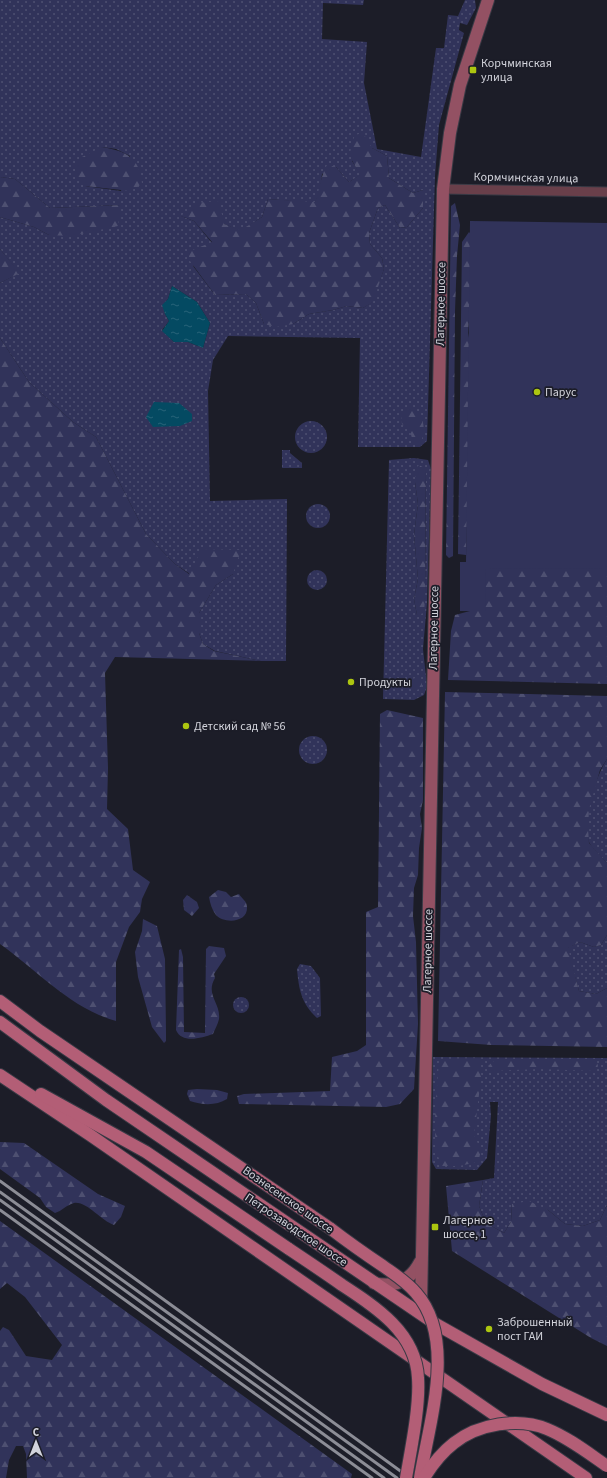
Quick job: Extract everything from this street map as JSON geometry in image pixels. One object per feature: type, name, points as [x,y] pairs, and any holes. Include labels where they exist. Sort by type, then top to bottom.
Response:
[{"type":"main road","name":"Вознесенское шоссе","points":[[0,1001],[40,1031],[331,1229],[394,1274],[416,1292],[433,1324],[439,1350],[437,1376],[420,1478]]},
{"type":"main road","name":"Петрозаводское шоссе","points":[[0,1022],[106,1100],[421,1315],[542,1384],[607,1415]]},
{"type":"main road","points":[[0,1072],[146,1152],[377,1308],[396,1326],[408,1345],[417,1369],[418,1392],[406,1478]]},
{"type":"main road","points":[[0,1075],[90,1135],[586,1478]]},
{"type":"main road","points":[[424,1478],[445,1451],[465,1435],[490,1426],[506,1423],[533,1425],[545,1428],[576,1445],[607,1466]]},
{"type":"street","name":"Лагерное шоссе","points":[[421,1315],[444,189],[450,133],[460,85],[488,0]]},
{"type":"street","name":"Кормчинская улица","points":[[444,189],[607,192]]},
{"type":"street","points":[[374,1283],[393,1285],[402,1282],[412,1275],[421,1261]]},
{"type":"green space","points":[[0,0],[364,0],[363,5],[323,3],[322,39],[367,42],[364,83],[377,149],[421,157],[436,48],[444,48],[448,15],[458,16],[465,0],[475,0],[476,8],[467,25],[460,23],[459,30],[464,33],[439,125],[435,176],[427,441],[420,447],[358,447],[360,338],[228,336],[213,360],[208,391],[210,501],[287,499],[286,661],[261,661],[215,651],[203,644],[199,633],[199,613],[216,585],[233,574],[190,574],[175,564],[146,534],[96,437],[73,422],[29,382],[0,338],[0,283],[19,273],[0,249],[0,217],[34,227],[49,235],[121,205],[50,208],[15,179],[0,177]],"holes":[[[102,147],[116,149],[130,156],[121,191],[85,186]],[[372,148],[387,156],[389,178],[413,193],[423,190],[423,208],[407,227],[400,228],[385,205],[378,208],[369,233],[370,244],[382,258],[384,269],[372,302],[363,308],[347,306],[309,314],[293,324],[264,324],[256,303],[246,294],[215,295],[193,266],[212,243],[194,221],[181,216],[224,224],[241,231],[262,217],[268,199],[315,203],[320,190],[322,174],[336,167],[349,182],[361,175],[352,161]],[[172,286],[197,302],[210,323],[203,348],[188,342],[174,342],[162,330],[169,321],[165,314],[163,305],[168,299]]]},
{"type":"green space","points":[[363,133],[372,148],[387,156],[389,178],[413,193],[423,190],[423,208],[407,227],[400,228],[385,205],[378,208],[369,233],[370,244],[382,258],[384,269],[373,302],[363,308],[347,306],[309,314],[293,324],[276,327],[264,324],[256,303],[246,294],[215,295],[190,261],[188,252],[212,242],[194,221],[181,216],[196,203],[219,201],[224,224],[241,230],[262,217],[268,199],[315,202],[327,165],[336,167],[349,182],[360,175],[352,160],[350,152],[355,135]]},
{"type":"green space","points":[[102,147],[118,151],[130,157],[138,168],[141,175],[142,184],[130,191],[85,186],[82,184],[77,177],[76,165],[82,157]]},
{"type":"green space","points":[[0,177],[15,179],[50,208],[121,205],[118,226],[71,236],[49,235],[34,227],[0,217]]},
{"type":"green space","points":[[455,203],[460,225],[455,311],[453,556],[449,558],[446,555],[451,206]]},
{"type":"green space","name":"Парус","points":[[470,221],[607,223],[607,569],[486,568],[485,611],[460,611],[460,562],[466,562]]},
{"type":"green space","points":[[469,232],[475,239],[468,333],[472,353],[466,555],[458,554],[462,242]]},
{"type":"green space","points":[[0,249],[20,273],[0,283]]},
{"type":"green space","points":[[0,338],[29,382],[73,422],[96,437],[146,534],[175,564],[189,574],[202,549],[241,550],[233,574],[216,585],[199,613],[199,633],[203,644],[214,651],[261,661],[115,657],[105,673],[108,768],[107,809],[128,829],[133,870],[150,882],[142,899],[140,912],[129,927],[116,962],[116,1021],[99,1015],[69,998],[0,944]]},
{"type":"green space","points":[[413,408],[420,415],[424,429],[420,443],[413,443],[410,430],[402,424],[401,415],[404,409]]},
{"type":"green space","points":[[311,421],[322,426],[327,437],[322,448],[311,453],[300,448],[295,437],[300,426]]},
{"type":"green space","points":[[282,450],[290,450],[290,453],[302,463],[302,468],[282,468]]},
{"type":"green space","points":[[414,458],[428,460],[431,469],[427,603],[423,649],[427,686],[424,695],[414,700],[383,699],[389,460]],"holes":[[[426,469],[425,598],[417,615],[414,599],[418,579],[414,535],[418,504],[415,482]]]},
{"type":"green space","points":[[419,465],[426,469],[425,598],[424,613],[417,615],[414,599],[418,579],[414,535],[418,504],[415,469]]},
{"type":"green space","points":[[318,504],[323,505],[329,511],[329,521],[323,527],[318,528],[313,527],[307,521],[306,516],[307,511],[313,505]]},
{"type":"green space","points":[[607,548],[607,684],[448,680],[451,631],[455,615],[470,611],[482,564]]},
{"type":"green space","points":[[317,570],[324,573],[327,580],[324,587],[317,590],[310,587],[307,580],[310,573]]},
{"type":"green space","points":[[418,678],[421,679],[421,689],[414,690],[411,689],[410,682],[411,679]]},
{"type":"green space","points":[[445,692],[607,696],[607,759],[600,770],[589,809],[588,828],[589,843],[607,863],[607,935],[601,945],[594,947],[580,942],[568,948],[579,991],[596,994],[607,988],[607,1047],[491,1045],[438,1041]]},
{"type":"green space","points":[[387,710],[423,718],[423,800],[420,814],[422,828],[419,848],[418,875],[414,888],[413,916],[416,942],[418,1024],[414,1089],[400,1104],[386,1107],[239,1104],[237,1096],[244,1094],[330,1091],[332,1057],[357,1051],[366,1045],[366,912],[378,907],[380,714]]},
{"type":"green space","points":[[313,736],[323,740],[327,750],[323,760],[313,764],[303,760],[299,750],[303,740]]},
{"type":"green space","points":[[607,759],[607,863],[589,842],[587,822],[588,811],[594,788],[602,767]]},
{"type":"green space","points":[[218,890],[226,892],[231,897],[239,894],[247,905],[244,916],[240,919],[230,921],[224,920],[216,915],[211,906],[209,897]]},
{"type":"green space","points":[[187,895],[197,902],[199,908],[192,916],[184,910],[183,900]]},
{"type":"green space","points":[[143,919],[157,926],[165,959],[166,1041],[164,1043],[152,1027],[138,977],[135,952],[142,931]]},
{"type":"green space","points":[[607,935],[607,988],[596,994],[579,991],[567,948],[580,942],[594,947],[601,945]]},
{"type":"green space","points":[[209,946],[224,948],[226,956],[214,974],[215,978],[212,984],[212,994],[218,1008],[219,1019],[213,1034],[192,1039],[183,1037],[176,1030],[179,950],[181,949],[183,957],[184,1032],[205,1033],[206,949]]},
{"type":"green space","points":[[300,964],[311,966],[320,978],[321,1016],[317,1018],[307,1007],[302,996],[297,969]]},
{"type":"green space","points":[[241,997],[248,1002],[249,1005],[244,1012],[241,1013],[234,1008],[233,1005],[238,998]]},
{"type":"green space","points":[[433,1057],[607,1058],[607,1205],[600,1220],[583,1226],[565,1224],[548,1210],[512,1204],[511,1222],[504,1233],[486,1223],[479,1206],[483,1180],[494,1178],[498,1102],[490,1102],[491,1116],[487,1158],[477,1170],[436,1169],[432,1162]]},
{"type":"green space","points":[[479,1058],[481,1078],[474,1135],[481,1151],[478,1162],[459,1166],[442,1166],[438,1156],[435,1129],[439,1059]]},
{"type":"green space","points":[[495,1060],[596,1060],[598,1066],[595,1071],[539,1069],[493,1071],[488,1066]]},
{"type":"green space","points":[[188,1090],[217,1090],[228,1093],[227,1099],[218,1103],[209,1104],[190,1101],[187,1094]]},
{"type":"green space","points":[[0,1142],[24,1143],[98,1194],[125,1206],[121,1217],[114,1225],[79,1203],[71,1204],[55,1213],[46,1207],[40,1198],[0,1169]]},
{"type":"green space","points":[[483,1180],[479,1206],[486,1223],[504,1233],[511,1222],[512,1204],[529,1201],[548,1210],[565,1224],[583,1226],[600,1220],[607,1205],[607,1346],[591,1338],[452,1251],[446,1186]]},
{"type":"green space","points":[[0,1221],[352,1474],[351,1478],[27,1478],[26,1454],[23,1446],[16,1446],[9,1460],[6,1478],[0,1478],[0,1331],[3,1327],[9,1330],[26,1356],[52,1360],[62,1345],[25,1297],[7,1283],[0,1289]]},
{"type":"water","points":[[172,286],[197,302],[210,323],[203,348],[188,342],[174,342],[162,331],[169,321],[162,305],[168,299]]},
{"type":"water","points":[[154,402],[179,403],[192,414],[192,421],[180,426],[153,427],[146,417]]},
{"type":"railway","points":[[0,1181],[410,1478]]},
{"type":"railway","points":[[0,1192],[397,1478]]},
{"type":"railway","points":[[0,1200],[384,1478]]},
{"type":"railway","points":[[0,1210],[372,1478]]},
{"type":"place","name":"Корчминская улица","points":[[473,70]]},
{"type":"place","name":"Парус","points":[[537,392]]},
{"type":"place","name":"Продукты","points":[[351,682]]},
{"type":"place","name":"Детский сад № 56","points":[[186,726]]},
{"type":"place","name":"Лагерное шоссе, 1","points":[[435,1227]]},
{"type":"place","name":"Заброшенный пост ГАИ","points":[[489,1329]]}]
